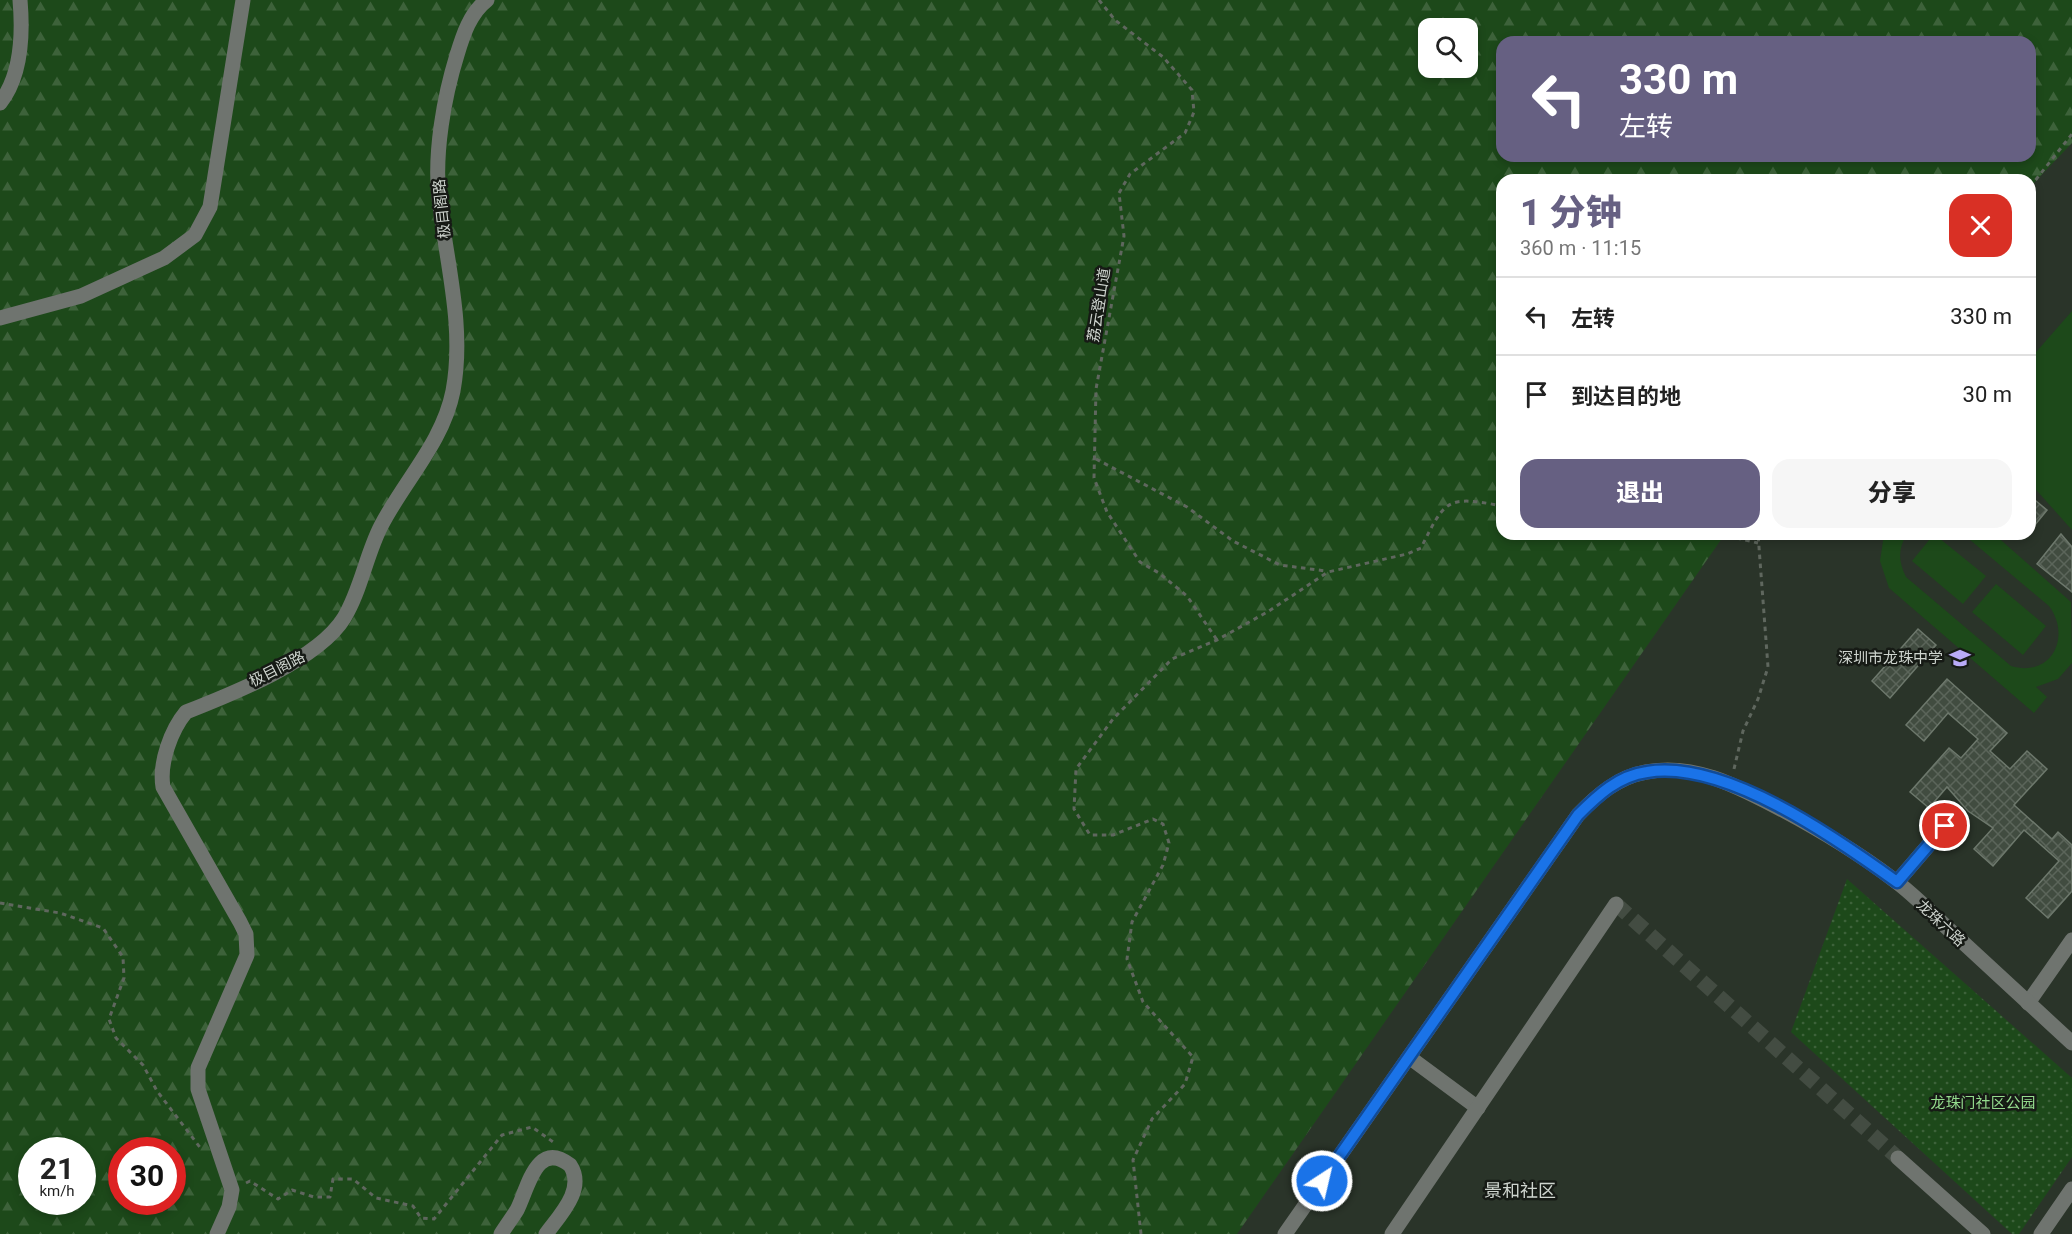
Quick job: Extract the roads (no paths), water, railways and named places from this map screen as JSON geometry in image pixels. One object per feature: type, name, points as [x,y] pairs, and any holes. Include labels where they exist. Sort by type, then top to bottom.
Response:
[{"type":"street","points":[[0,103],[12,80],[17,61],[22,21],[20,0]]},
{"type":"street","points":[[0,318],[81,297],[164,258],[195,235],[204,221],[212,199],[243,0]]},
{"type":"street","name":"极目阁路","points":[[217,1234],[232,1199],[230,1177],[198,1089],[198,1068],[243,969],[248,944],[240,922],[163,787],[163,768],[177,723],[186,712],[299,659],[338,627],[349,608],[381,526],[445,419],[452,392],[458,340],[438,188],[443,111],[464,35],[471,18],[487,0]]},
{"type":"street","name":"龙珠六路","points":[[1285,1234],[1578,815],[1599,793],[1620,780],[1646,772],[1672,770],[1703,774],[1730,782],[1816,828],[1859,855],[1897,882],[2072,1043]]},
{"type":"street","points":[[1897,882],[1945,826]]},
{"type":"street","points":[[1392,1234],[1616,904]]},
{"type":"street","points":[[2028,1003],[2072,940]]},
{"type":"street","points":[[1409,1057],[1478,1108]]},
{"type":"street","points":[[501,1234],[516,1211],[537,1165],[552,1158],[564,1161],[573,1170],[576,1184],[570,1199],[546,1234]]},
{"type":"street","points":[[1898,1158],[1983,1234]]},
{"type":"street","points":[[2041,1234],[2072,1189]]},
{"type":"tunnel","points":[[1616,904],[1898,1158]]},
{"type":"place","name":"深圳市龙珠中学","points":[[1960,658]]},
{"type":"district","name":"景和社区","points":[[1520,1191]]},
{"type":"park label","name":"龙珠门社区公园","points":[[1983,1103]]}]
